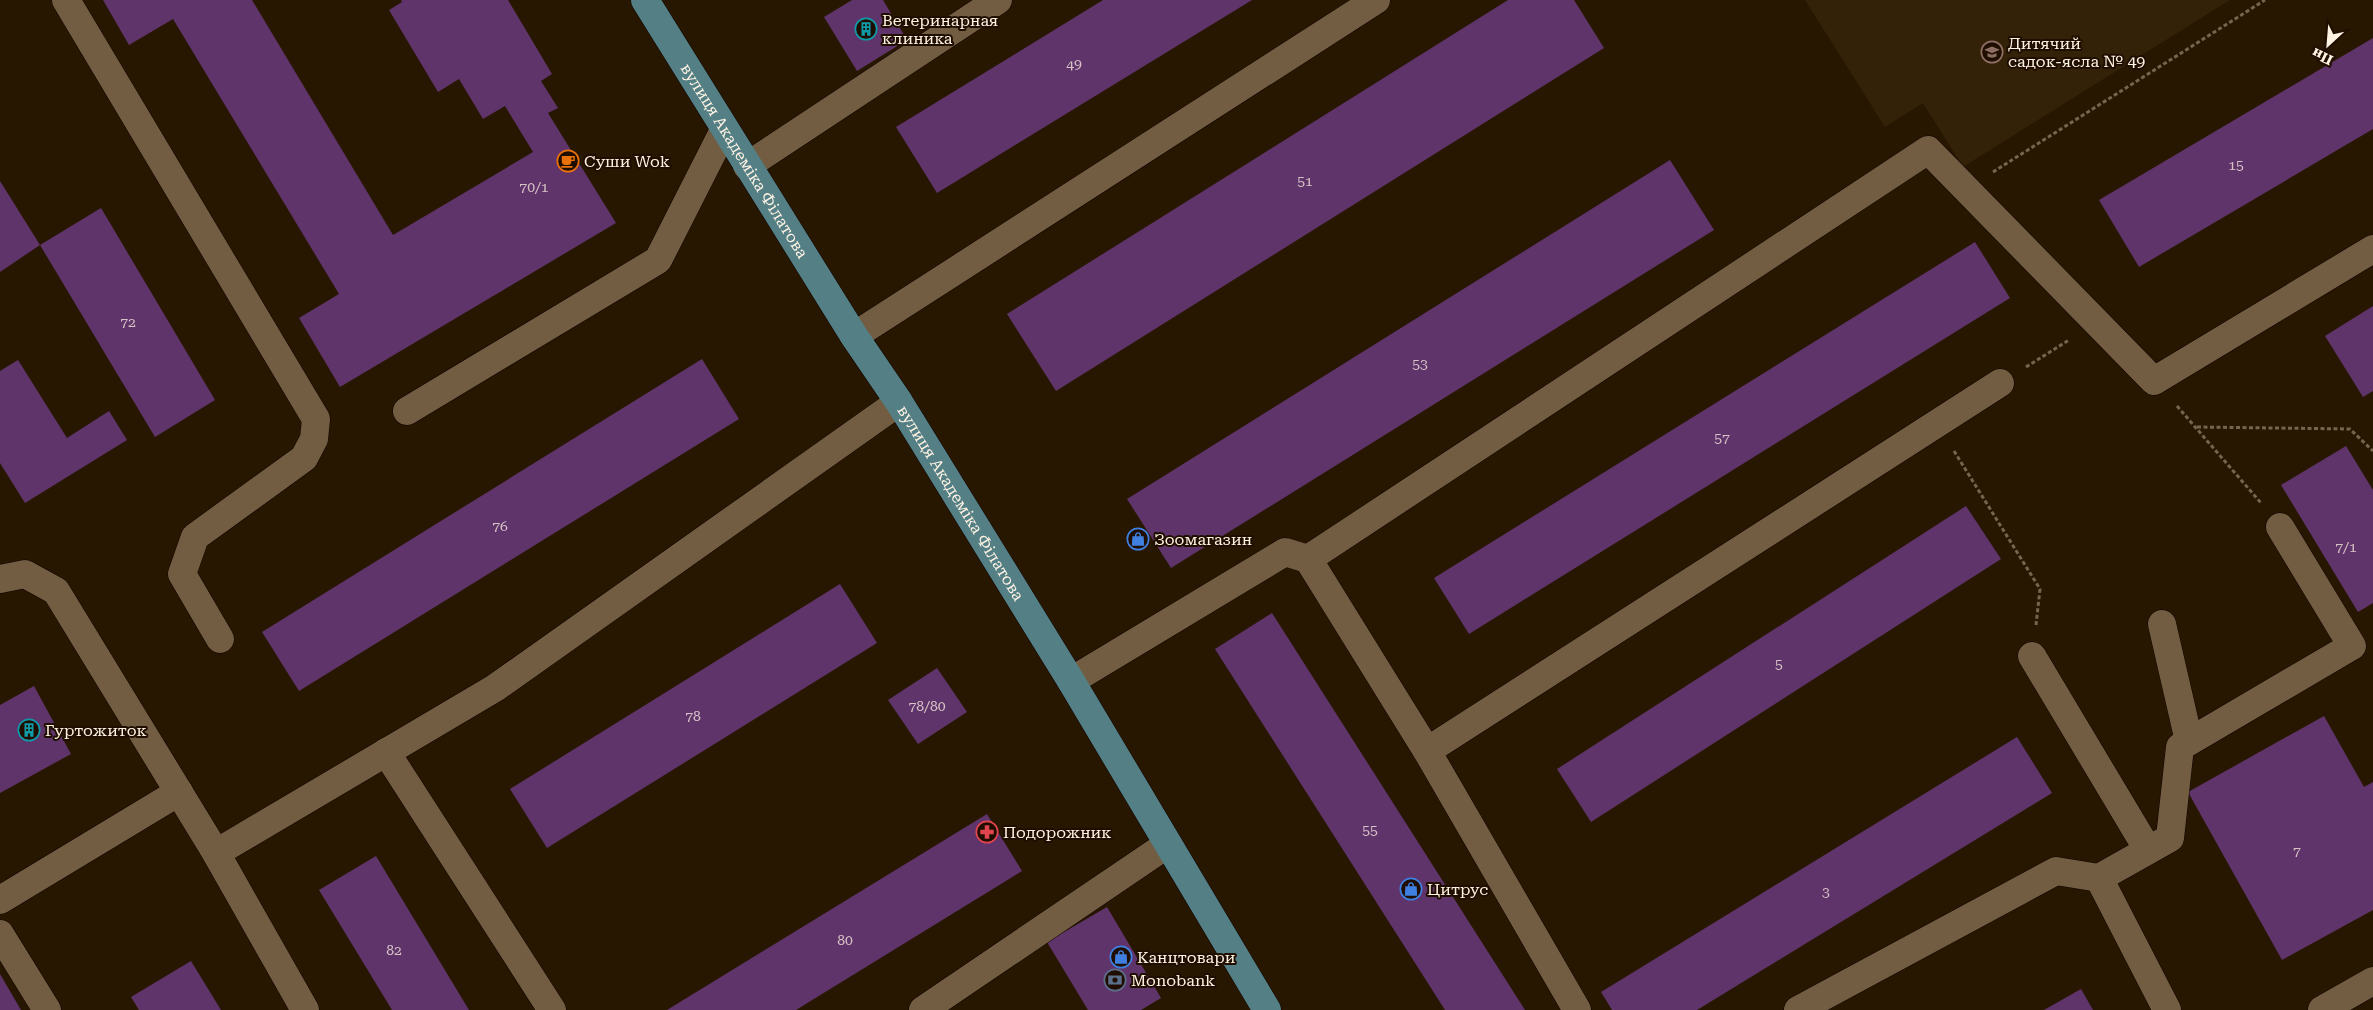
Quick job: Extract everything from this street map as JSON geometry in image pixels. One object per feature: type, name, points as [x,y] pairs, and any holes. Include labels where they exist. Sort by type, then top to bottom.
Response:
[{"type":"main road","name":"вулиця Академіка Філатова","points":[[645,0],[724,130],[854,336],[899,402],[1070,681],[1267,1010]]},
{"type":"lane","points":[[66,0],[316,419],[314,439],[304,458],[195,537],[182,574],[220,639]]},
{"type":"lane","points":[[854,336],[1376,0]]},
{"type":"lane","points":[[747,166],[982,4]]},
{"type":"lane","points":[[407,410],[658,260],[724,130]]},
{"type":"lane","points":[[1308,559],[1928,150],[1964,190],[2154,381],[2373,249]]},
{"type":"lane","points":[[1427,751],[2000,383]]},
{"type":"lane","points":[[216,853],[495,688],[899,402]]},
{"type":"lane","points":[[1798,1010],[2056,871],[2099,878],[2170,838],[2180,747],[2352,646],[2280,527]]},
{"type":"lane","points":[[1070,681],[1285,552],[1308,559],[1427,751],[1577,1010]]},
{"type":"lane","points":[[0,579],[25,574],[56,591],[216,853],[305,1010]]},
{"type":"lane","points":[[2162,624],[2189,741]]},
{"type":"lane","points":[[2032,656],[2148,850]]},
{"type":"lane","points":[[386,752],[552,1010]]},
{"type":"lane","points":[[0,900],[179,792]]},
{"type":"lane","points":[[923,1010],[1168,844]]},
{"type":"lane","points":[[2099,878],[2167,1010]]},
{"type":"lane","points":[[0,934],[47,1010]]},
{"type":"lane","points":[[2322,1010],[2373,981]]},
{"type":"path","points":[[1964,190],[2265,0]]},
{"type":"path","points":[[2000,383],[2096,323]]},
{"type":"path","points":[[2154,381],[2197,426],[2280,527]]},
{"type":"path","points":[[1937,423],[2040,589],[2032,656]]},
{"type":"path","points":[[2197,426],[2350,429],[2373,451]]},
{"type":"shaded area","name":"Дитячий садок-ясла № 49","points":[[1805,0],[2230,0],[1963,167],[1923,103],[1885,127]]},
{"type":"building","points":[[103,0],[252,0],[393,235],[533,152],[505,106],[483,119],[459,79],[438,92],[389,10],[402,2],[401,0],[508,0],[552,74],[541,81],[558,108],[548,113],[616,223],[340,387],[299,318],[339,294],[173,19],[129,45]]},
{"type":"building","name":"Ветеринарная клиника","points":[[852,0],[883,0],[907,40],[857,71],[824,17]]},
{"type":"building","points":[[1103,0],[1252,0],[937,193],[896,127]]},
{"type":"building","points":[[1508,0],[1574,0],[1604,48],[1056,391],[1007,314]]},
{"type":"building","points":[[2373,38],[2373,129],[2139,267],[2099,200]]},
{"type":"building","points":[[1670,160],[1714,230],[1171,568],[1127,499]]},
{"type":"building","points":[[0,181],[40,245],[0,272]]},
{"type":"building","points":[[101,208],[215,400],[155,437],[40,245]]},
{"type":"building","points":[[1975,242],[2010,298],[1469,634],[1434,578]]},
{"type":"building","points":[[2373,306],[2373,391],[2363,397],[2325,336]]},
{"type":"building","points":[[702,359],[739,419],[299,691],[262,632]]},
{"type":"building","points":[[18,360],[67,438],[109,411],[127,440],[25,503],[0,463],[0,371]]},
{"type":"building","points":[[2346,446],[2373,490],[2373,603],[2358,612],[2281,485]]},
{"type":"building","points":[[1966,506],[2001,559],[1591,822],[1557,769]]},
{"type":"building","points":[[840,584],[877,643],[547,848],[510,789]]},
{"type":"building","points":[[1272,613],[1525,1010],[1445,1010],[1215,649]]},
{"type":"building","points":[[937,668],[967,712],[918,744],[888,700]]},
{"type":"building","name":"Гуртожиток","points":[[34,686],[71,754],[0,793],[0,705]]},
{"type":"building","points":[[2324,716],[2364,787],[2373,782],[2373,910],[2282,960],[2188,792]]},
{"type":"building","points":[[2017,737],[2052,793],[1697,1010],[1612,1010],[1601,992]]},
{"type":"building","points":[[987,814],[1022,871],[796,1010],[667,1010]]},
{"type":"building","points":[[376,856],[469,1010],[392,1010],[319,890]]},
{"type":"building","points":[[1107,907],[1161,998],[1141,1010],[1088,1010],[1047,942]]},
{"type":"building","points":[[191,961],[221,1010],[139,1010],[131,997]]},
{"type":"building","points":[[0,974],[21,1010],[0,1010]]},
{"type":"building","points":[[2081,989],[2093,1010],[2044,1010]]},
{"type":"place","name":"Ветеринарная клиника","points":[[866,29]]},
{"type":"place","name":"Дитячий садок-ясла № 49","points":[[1992,52]]},
{"type":"place","name":"Суши Wok","points":[[568,161]]},
{"type":"place","name":"Зоомагазин","points":[[1138,539]]},
{"type":"place","name":"Гуртожиток","points":[[29,730]]},
{"type":"place","name":"Подорожник","points":[[987,832]]},
{"type":"place","name":"Цитрус","points":[[1411,889]]},
{"type":"place","name":"Канцтовари","points":[[1121,957]]},
{"type":"place","name":"Monobank","points":[[1115,980]]}]
